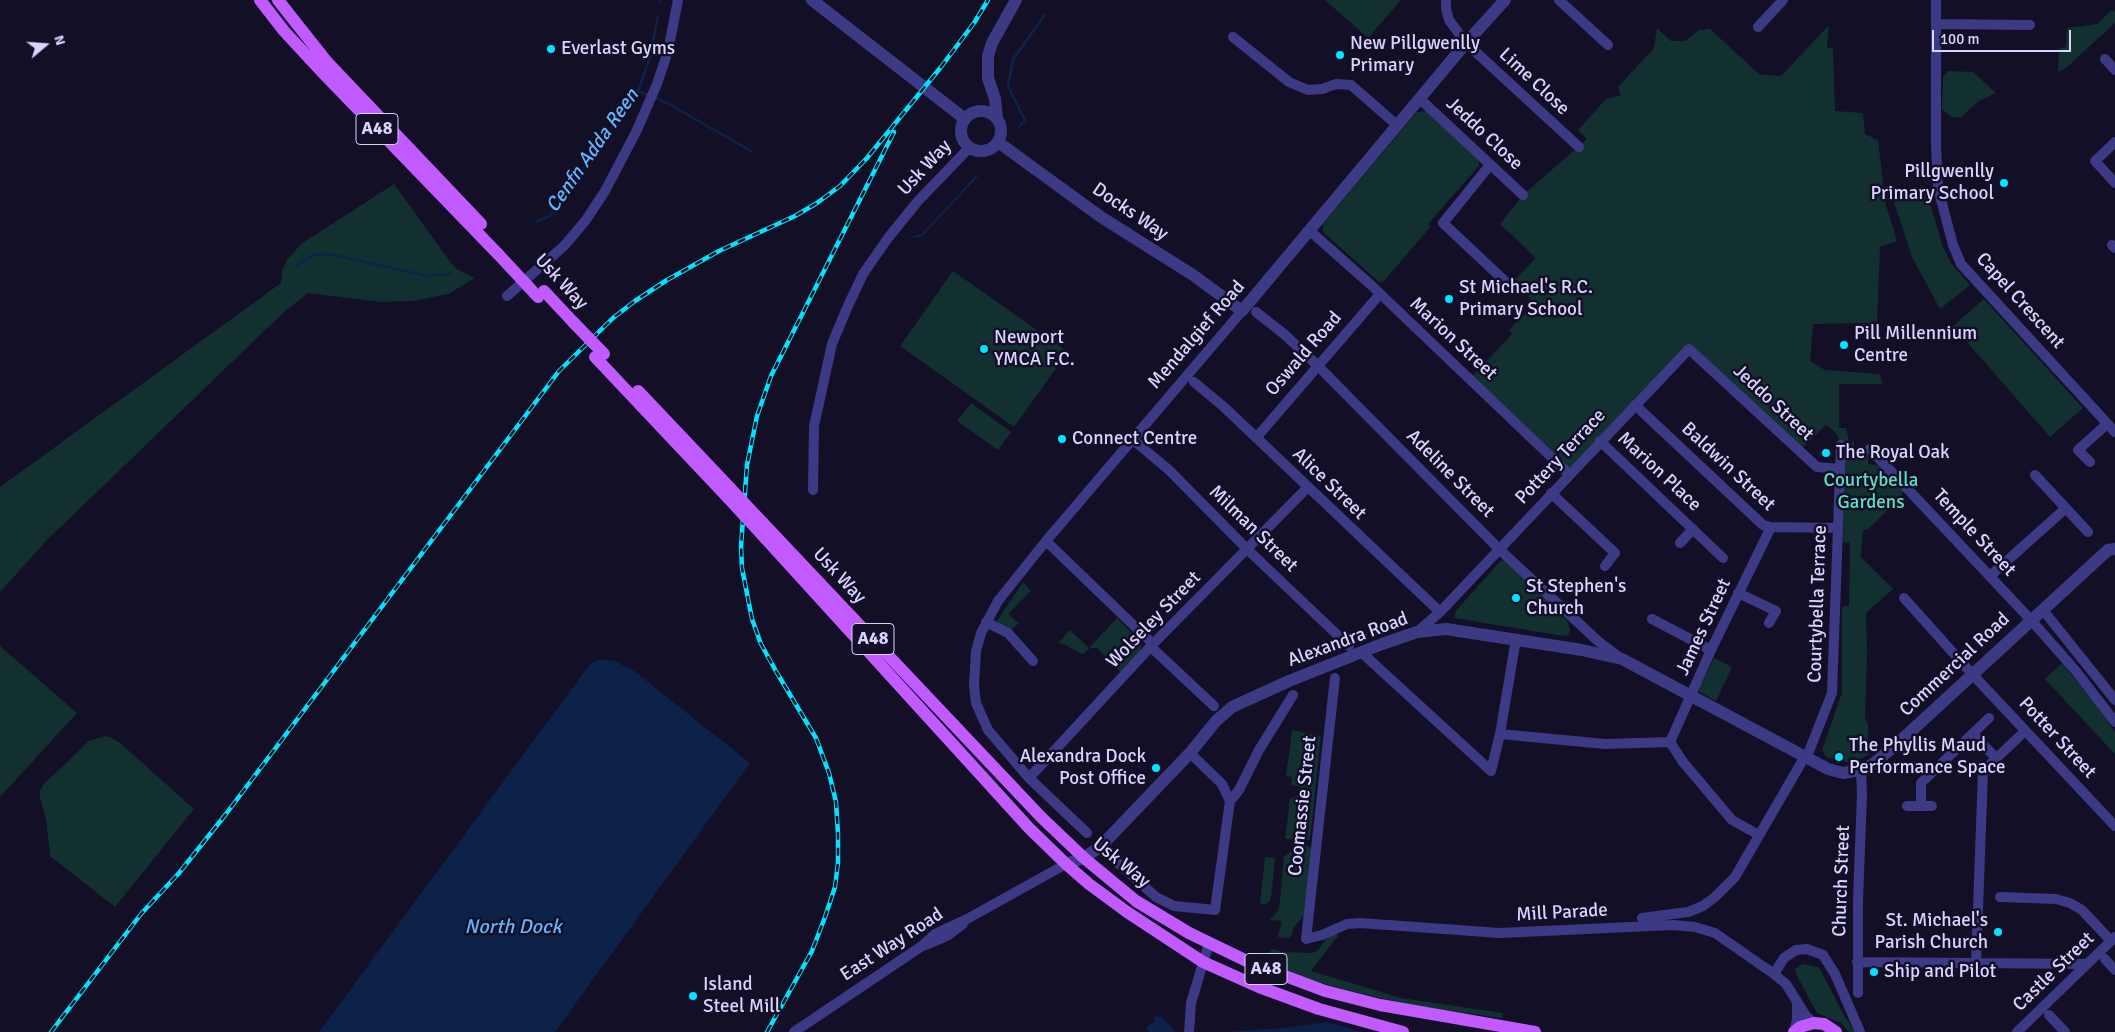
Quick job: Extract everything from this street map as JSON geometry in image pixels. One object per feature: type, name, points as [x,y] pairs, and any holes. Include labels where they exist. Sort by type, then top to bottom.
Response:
[{"type":"main road","name":"Usk Way","points":[[260,0],[284,31],[316,65],[502,252]]},
{"type":"main road","name":"Usk Way","points":[[278,0],[327,62],[541,294],[729,493],[765,538],[1029,828],[1066,864],[1127,912],[1202,962],[1259,987],[1319,1008],[1404,1032]]},
{"type":"main road","name":"Usk Way","points":[[729,493],[763,523],[1041,817],[1084,858],[1136,900],[1189,933],[1253,964],[1325,991],[1380,1005],[1535,1032]]},
{"type":"main road","points":[[1794,1032],[1800,1027],[1814,1023],[1824,1024],[1836,1032]]},
{"type":"street","points":[[507,296],[564,246],[586,220],[605,191],[636,132],[657,84],[668,50],[678,0]]},
{"type":"street","points":[[812,0],[966,119]]},
{"type":"street","points":[[990,87],[978,112],[966,119],[962,134],[970,148],[983,151],[992,148],[998,142],[1001,132],[997,119],[995,98],[990,87],[987,71],[989,50],[1016,0]]},
{"type":"street","name":"Lime Close","points":[[1446,0],[1446,9],[1451,24],[1466,43],[1579,147]]},
{"type":"street","name":"Mendalgief Road","points":[[1087,833],[1029,778],[1000,746],[982,717],[976,703],[974,670],[976,651],[986,622],[998,601],[1046,541],[1310,232],[1466,43],[1505,0]]},
{"type":"street","points":[[1559,0],[1608,45]]},
{"type":"street","points":[[1758,27],[1783,0]]},
{"type":"street","name":"Capel Crescent","points":[[1936,0],[1936,144],[1938,188],[1953,245],[1961,264],[2115,432]]},
{"type":"street","points":[[1936,24],[2030,25]]},
{"type":"street","points":[[1233,37],[1289,82],[1302,88],[1308,90],[1322,89],[1336,84],[1351,85],[1398,126]]},
{"type":"street","points":[[2105,59],[2115,70]]},
{"type":"street","name":"Jeddo Close","points":[[1420,99],[1523,195]]},
{"type":"street","points":[[978,112],[988,113],[997,119]]},
{"type":"street","name":"Docks Way","points":[[998,142],[1134,239],[1193,275],[1242,311]]},
{"type":"street","points":[[2115,142],[2095,161],[2115,183]]},
{"type":"street","name":"Usk Way","points":[[813,490],[814,426],[832,344],[847,308],[863,274],[888,238],[918,201],[970,148]]},
{"type":"street","points":[[1490,165],[1443,223],[1508,285]]},
{"type":"street","name":"Marion Street","points":[[1310,232],[1380,294],[1569,474]]},
{"type":"street","name":"Oswald Road","points":[[1256,438],[1380,294]]},
{"type":"street","name":"Adeline Street","points":[[1256,312],[1284,334],[1317,365],[1500,549],[1599,642],[1622,659]]},
{"type":"street","name":"Pottery Terrace","points":[[1417,632],[1440,612],[1689,348]]},
{"type":"street","name":"Jeddo Street","points":[[1689,348],[1817,467],[1840,469]]},
{"type":"street","name":"Alice Street","points":[[1194,382],[1440,612]]},
{"type":"street","name":"Baldwin Street","points":[[1635,405],[1763,525],[1771,527],[1838,528]]},
{"type":"street","points":[[2090,462],[2078,450],[2107,424]]},
{"type":"street","name":"Milman Street","points":[[1132,440],[1169,470],[1248,550],[1349,646]]},
{"type":"street","name":"Marion Place","points":[[1600,441],[1723,558]]},
{"type":"street","name":"Courtybella Terrace","points":[[1805,758],[1832,693],[1840,445]]},
{"type":"street","name":"Temple Street","points":[[1870,450],[2031,620],[2075,670],[2115,722]]},
{"type":"street","points":[[2035,475],[2088,532]]},
{"type":"street","name":"Wolseley Street","points":[[1029,778],[1152,646],[1307,488]]},
{"type":"street","points":[[1551,493],[1615,553],[1605,566]]},
{"type":"street","points":[[1990,576],[2066,508]]},
{"type":"street","name":"James Street","points":[[1670,742],[1711,650],[1771,527]]},
{"type":"street","name":"Marion Place","points":[[1680,543],[1693,529]]},
{"type":"street","points":[[1046,541],[1214,706]]},
{"type":"street","name":"Commercial Road","points":[[1805,758],[1828,769],[1843,773],[1860,770],[1873,764],[2108,550],[2115,549]]},
{"type":"street","points":[[1738,593],[1776,611],[1769,623]]},
{"type":"street","name":"Potter Street","points":[[1904,598],[2114,824]]},
{"type":"street","points":[[2043,610],[2115,700]]},
{"type":"street","points":[[1652,619],[1711,650]]},
{"type":"street","points":[[986,622],[1008,633],[1034,661]]},
{"type":"street","name":"Alexandra Road","points":[[1066,864],[1084,858],[1101,846],[1190,753],[1216,721],[1232,707],[1361,652],[1417,632],[1446,629],[1582,650],[1622,659],[1805,758]]},
{"type":"street","points":[[1361,652],[1492,771],[1516,639]]},
{"type":"street","name":"Coomassie Street","points":[[1306,939],[1335,678]]},
{"type":"street","points":[[1118,862],[1156,897],[1174,906],[1215,910],[1230,801],[1239,790],[1259,750],[1293,695]]},
{"type":"street","points":[[1921,806],[1921,784],[1989,718]]},
{"type":"street","points":[[1976,963],[1983,771],[2026,730]]},
{"type":"street","points":[[1500,734],[1605,744],[1670,742],[1683,762],[1732,820],[1759,835]]},
{"type":"street","points":[[1973,734],[1996,758]]},
{"type":"street","points":[[1190,753],[1222,784],[1230,801]]},
{"type":"street","points":[[1642,918],[1688,912],[1703,906],[1734,877],[1805,758]]},
{"type":"street","name":"Church Street","points":[[1858,993],[1858,900],[1862,794],[1860,770]]},
{"type":"street","points":[[1907,806],[1932,806]]},
{"type":"street","name":"East Way Road","points":[[794,1032],[922,946],[935,934],[969,918],[1066,864]]},
{"type":"street","points":[[2000,897],[2056,899],[2070,902],[2082,910],[2113,939]]},
{"type":"street","name":"Mill Parade","points":[[1306,939],[1322,935],[1347,924],[1360,923],[1500,933],[1673,925],[1695,927],[1715,933],[1774,974],[1786,984],[1806,1016],[1814,1023]]},
{"type":"street","name":"Castle Street","points":[[2017,1032],[2113,939]]},
{"type":"street","points":[[1189,1032],[1191,1003],[1209,942]]},
{"type":"street","name":"Church Street","points":[[1774,974],[1784,958],[1796,950],[1807,949],[1823,955],[1835,974],[1860,1032]]},
{"type":"street","points":[[2104,959],[2115,970]]},
{"type":"street","points":[[1857,962],[2087,964]]},
{"type":"street","points":[[1794,1032],[1797,1020],[1797,1001]]},
{"type":"street","points":[[2049,1015],[2065,1032]]},
{"type":"green space","points":[[1325,0],[1401,0],[1368,38]]},
{"type":"green space","points":[[2112,10],[2115,12],[2115,23],[2066,68],[2058,72],[2059,49],[2066,47],[2067,28],[2097,24]]},
{"type":"green space","points":[[1829,25],[1827,48],[1833,48],[1835,111],[1863,113],[1865,134],[1878,140],[1885,202],[1897,241],[1880,247],[1877,323],[1813,324],[1810,361],[1825,370],[1880,374],[1882,384],[1839,384],[1839,428],[1846,428],[1849,441],[1841,445],[1837,434],[1826,425],[1799,451],[1689,349],[1569,474],[1470,379],[1512,334],[1509,330],[1528,310],[1530,298],[1513,281],[1536,258],[1500,224],[1523,195],[1587,139],[1578,130],[1606,99],[1621,95],[1618,87],[1654,48],[1657,28],[1671,41],[1685,41],[1699,30],[1710,29],[1759,74],[1781,76]]},
{"type":"green space","points":[[1948,71],[1973,72],[1996,93],[1979,101],[1960,118],[1952,117],[1942,109],[1943,77]]},
{"type":"green space","points":[[1426,111],[1479,159],[1479,166],[1428,224],[1431,226],[1391,273],[1383,282],[1379,282],[1323,232],[1323,224],[1417,112]]},
{"type":"green space","points":[[394,184],[455,268],[475,278],[448,294],[413,301],[382,302],[308,293],[284,312],[47,540],[0,592],[0,487],[281,283],[282,271],[287,260],[301,244]]},
{"type":"green space","points":[[1927,192],[1942,245],[1951,263],[1970,285],[1940,309],[1912,257],[1894,202]]},
{"type":"green space","name":"Newport YMCA F.C.","points":[[953,271],[1068,352],[1014,427],[900,346]]},
{"type":"green space","points":[[1984,299],[2083,408],[2050,437],[1953,326]]},
{"type":"green space","points":[[971,403],[1011,432],[998,450],[957,421]]},
{"type":"green space","name":"Courtybella Gardens","points":[[1854,441],[1854,449],[1868,449],[1868,464],[1878,465],[1903,490],[1902,496],[1868,529],[1863,530],[1861,557],[1893,589],[1866,613],[1865,718],[1868,725],[1869,755],[1850,763],[1826,757],[1822,750],[1842,693],[1842,607],[1849,606],[1850,543],[1843,542],[1846,447]]},
{"type":"green space","points":[[1507,560],[1568,622],[1570,631],[1568,635],[1563,636],[1454,618],[1456,611],[1500,561]]},
{"type":"green space","points":[[1023,582],[1031,591],[1008,614],[1019,623],[1008,633],[997,621]]},
{"type":"green space","points":[[1117,618],[1142,644],[1140,653],[1120,672],[1097,648],[1090,648],[1083,654],[1059,642],[1070,630],[1089,648]]},
{"type":"green space","points":[[0,646],[77,713],[0,797]]},
{"type":"green space","points":[[1714,658],[1732,667],[1716,701],[1698,691]]},
{"type":"green space","points":[[2062,663],[2115,732],[2115,754],[2045,679]]},
{"type":"green space","points":[[1292,730],[1321,736],[1310,840],[1285,839],[1290,799],[1300,794],[1301,787],[1291,785],[1292,777],[1286,776]]},
{"type":"green space","points":[[104,736],[120,743],[194,809],[115,907],[50,856],[46,819],[40,798],[40,790],[44,784],[89,741]]},
{"type":"green space","points":[[1308,846],[1312,849],[1304,915],[1294,927],[1291,936],[1288,938],[1278,937],[1282,921],[1270,920],[1279,909],[1284,856],[1296,848]]},
{"type":"green space","points":[[1265,857],[1275,858],[1271,899],[1268,903],[1260,904]]},
{"type":"green space","points":[[1337,933],[1338,938],[1336,938],[1311,971],[1401,998],[1503,1013],[1502,1018],[1419,1007],[1346,990],[1297,976],[1261,960],[1262,957],[1266,958],[1272,949],[1283,952],[1313,953],[1319,949],[1327,937]]},
{"type":"green space","points":[[1802,964],[1819,967],[1855,1032],[1849,1032],[1841,1023],[1817,1013],[1796,974],[1795,969]]},
{"type":"water","name":"North Dock","points":[[600,659],[615,661],[634,671],[750,763],[555,1032],[319,1032],[590,664]]},
{"type":"water","points":[[1155,1016],[1162,1017],[1176,1032],[1148,1032],[1147,1027],[1154,1022]]},
{"type":"water","points":[[1326,1022],[1362,1032],[1224,1032],[1285,1028]]},
{"type":"waterway","points":[[1019,127],[1025,120],[1008,86],[1013,59],[1045,15]]},
{"type":"waterway","name":"Cenfn Adda Reen","points":[[536,222],[550,216],[638,91],[650,58],[658,16]]},
{"type":"waterway","points":[[638,91],[648,95]]},
{"type":"waterway","points":[[653,97],[669,104],[751,151]]},
{"type":"waterway","points":[[914,237],[922,235],[977,176]]},
{"type":"waterway","points":[[297,265],[313,255],[329,254],[427,276],[450,274]]},
{"type":"railway","points":[[51,1032],[141,914],[179,873],[226,814],[559,371],[613,318],[635,301],[667,280],[719,251],[795,216],[840,186],[867,158],[941,67],[974,23],[988,0]]},
{"type":"railway","points":[[767,1032],[812,951],[825,917],[835,887],[838,862],[838,834],[836,802],[829,773],[816,738],[761,644],[752,619],[742,568],[741,546],[747,465],[757,416],[771,376],[894,132]]},
{"type":"place","name":"Everlast Gyms","points":[[551,49]]},
{"type":"place","name":"New Pillgwenlly Primary","points":[[1340,55]]},
{"type":"place","name":"Pillgwenlly Primary School","points":[[2004,183]]},
{"type":"place","name":"St Michael's R.C. Primary School","points":[[1449,299]]},
{"type":"place","name":"Pill Millennium Centre","points":[[1844,345]]},
{"type":"place","name":"Newport YMCA F.C.","points":[[984,349]]},
{"type":"place","name":"Connect Centre","points":[[1062,439]]},
{"type":"place","name":"The Royal Oak","points":[[1826,453]]},
{"type":"place","name":"St Stephen's Church","points":[[1516,598]]},
{"type":"place","name":"The Phyllis Maud Performance Space","points":[[1839,757]]},
{"type":"place","name":"Alexandra Dock Post Office","points":[[1156,768]]},
{"type":"place","name":"St. Michael's Parish Church","points":[[1998,932]]},
{"type":"place","name":"Ship and Pilot","points":[[1874,972]]},
{"type":"place","name":"Island Steel Mill","points":[[693,996]]}]
